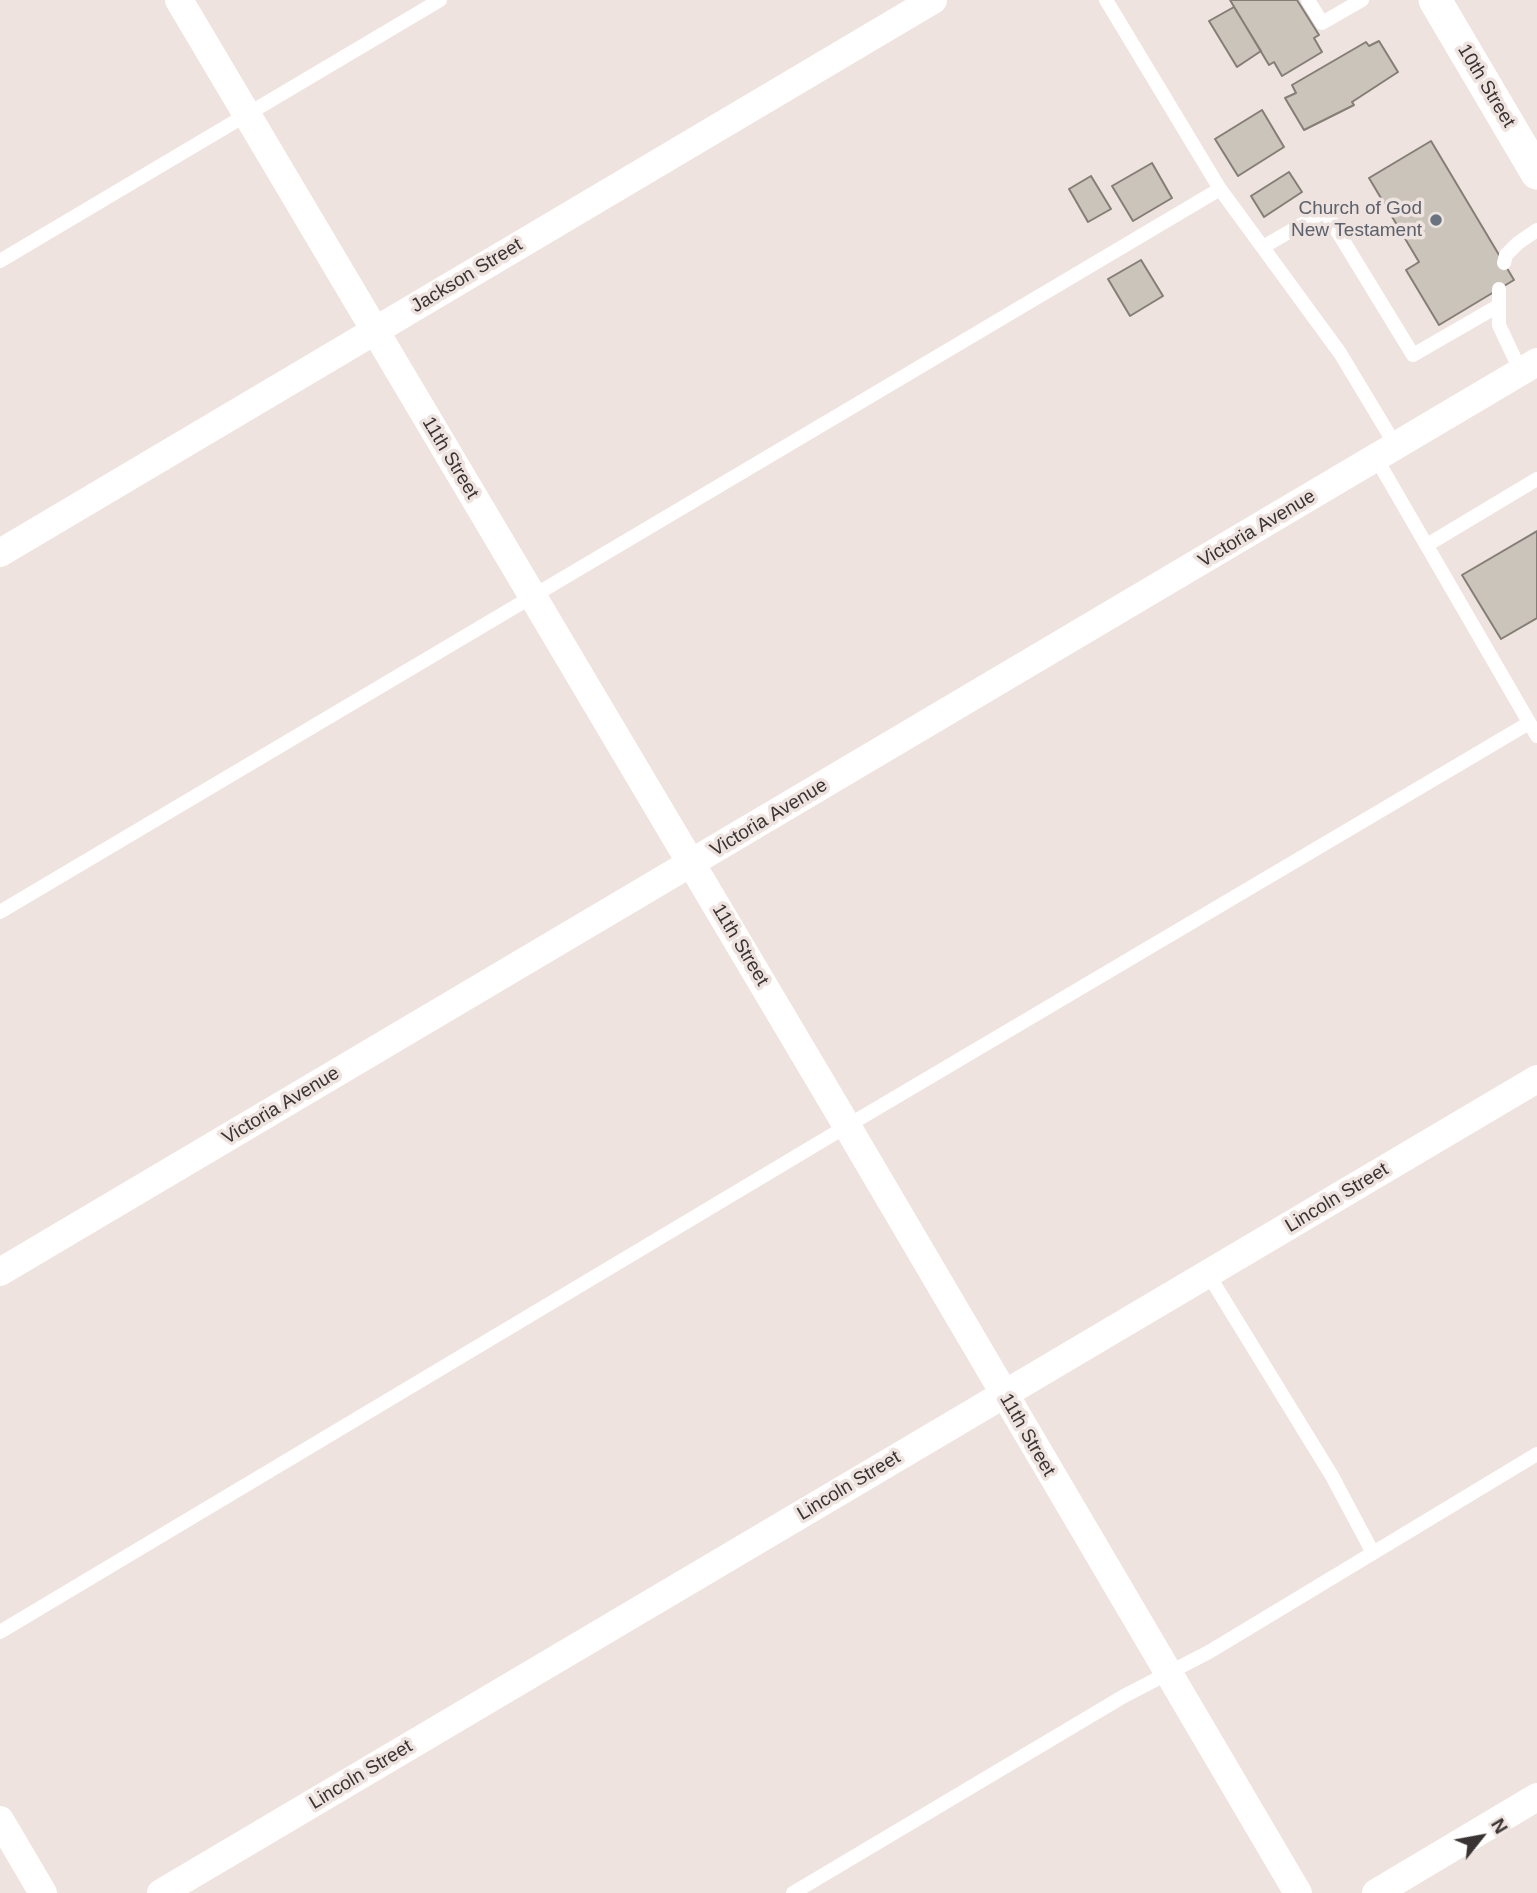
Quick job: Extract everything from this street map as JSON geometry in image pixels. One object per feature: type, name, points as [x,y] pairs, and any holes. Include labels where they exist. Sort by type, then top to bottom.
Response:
[{"type":"street","name":"11th Street","points":[[179,0],[1298,1893]]},
{"type":"street","name":"Jackson Street","points":[[0,553],[933,0]]},
{"type":"street","name":"10th Street","points":[[1435,0],[1537,173]]},
{"type":"street","name":"Victoria Avenue","points":[[0,1272],[1529,367]]},
{"type":"street","name":"Lincoln Street","points":[[161,1893],[1537,1079]]},
{"type":"street","points":[[1376,1893],[1537,1797]]},
{"type":"street","points":[[0,1820],[43,1893]]},
{"type":"lane","points":[[0,261],[440,0]]},
{"type":"lane","points":[[0,1632],[847,1126],[1533,729],[1427,545],[1340,353],[1220,189],[1107,0]]},
{"type":"lane","points":[[1308,0],[1322,23],[1361,0]]},
{"type":"lane","points":[[0,912],[1220,189]]},
{"type":"lane","points":[[1263,247],[1325,211],[1413,355],[1498,306]]},
{"type":"lane","points":[[1504,263],[1506,255],[1518,243],[1537,230]]},
{"type":"lane","points":[[1499,289],[1500,329],[1529,367]]},
{"type":"lane","points":[[1427,545],[1537,479]]},
{"type":"lane","points":[[1208,1275],[1318,1452],[1373,1553]]},
{"type":"lane","points":[[793,1893],[1537,1454]]},
{"type":"building","points":[[1230,0],[1297,0],[1319,35],[1314,38],[1322,52],[1282,76],[1274,62],[1269,65]]},
{"type":"building","points":[[1234,7],[1261,51],[1237,67],[1209,21]]},
{"type":"building","points":[[1379,41],[1398,72],[1352,102],[1354,105],[1304,130],[1285,98],[1296,93],[1292,85],[1366,42],[1369,46]]},
{"type":"building","points":[[1262,110],[1284,147],[1238,176],[1215,139]]},
{"type":"building","name":"Church of God New Testament","points":[[1431,141],[1514,280],[1439,325],[1406,270],[1419,262],[1369,178]]},
{"type":"building","points":[[1152,163],[1172,198],[1133,221],[1112,186]]},
{"type":"building","points":[[1289,172],[1302,192],[1264,217],[1251,196]]},
{"type":"building","points":[[1091,176],[1111,209],[1088,222],[1069,189]]},
{"type":"building","points":[[1141,260],[1163,296],[1130,316],[1108,279]]},
{"type":"building","points":[[1537,531],[1537,618],[1501,639],[1462,575]]},
{"type":"place","name":"Church of God New Testament","points":[[1436,220]]}]
